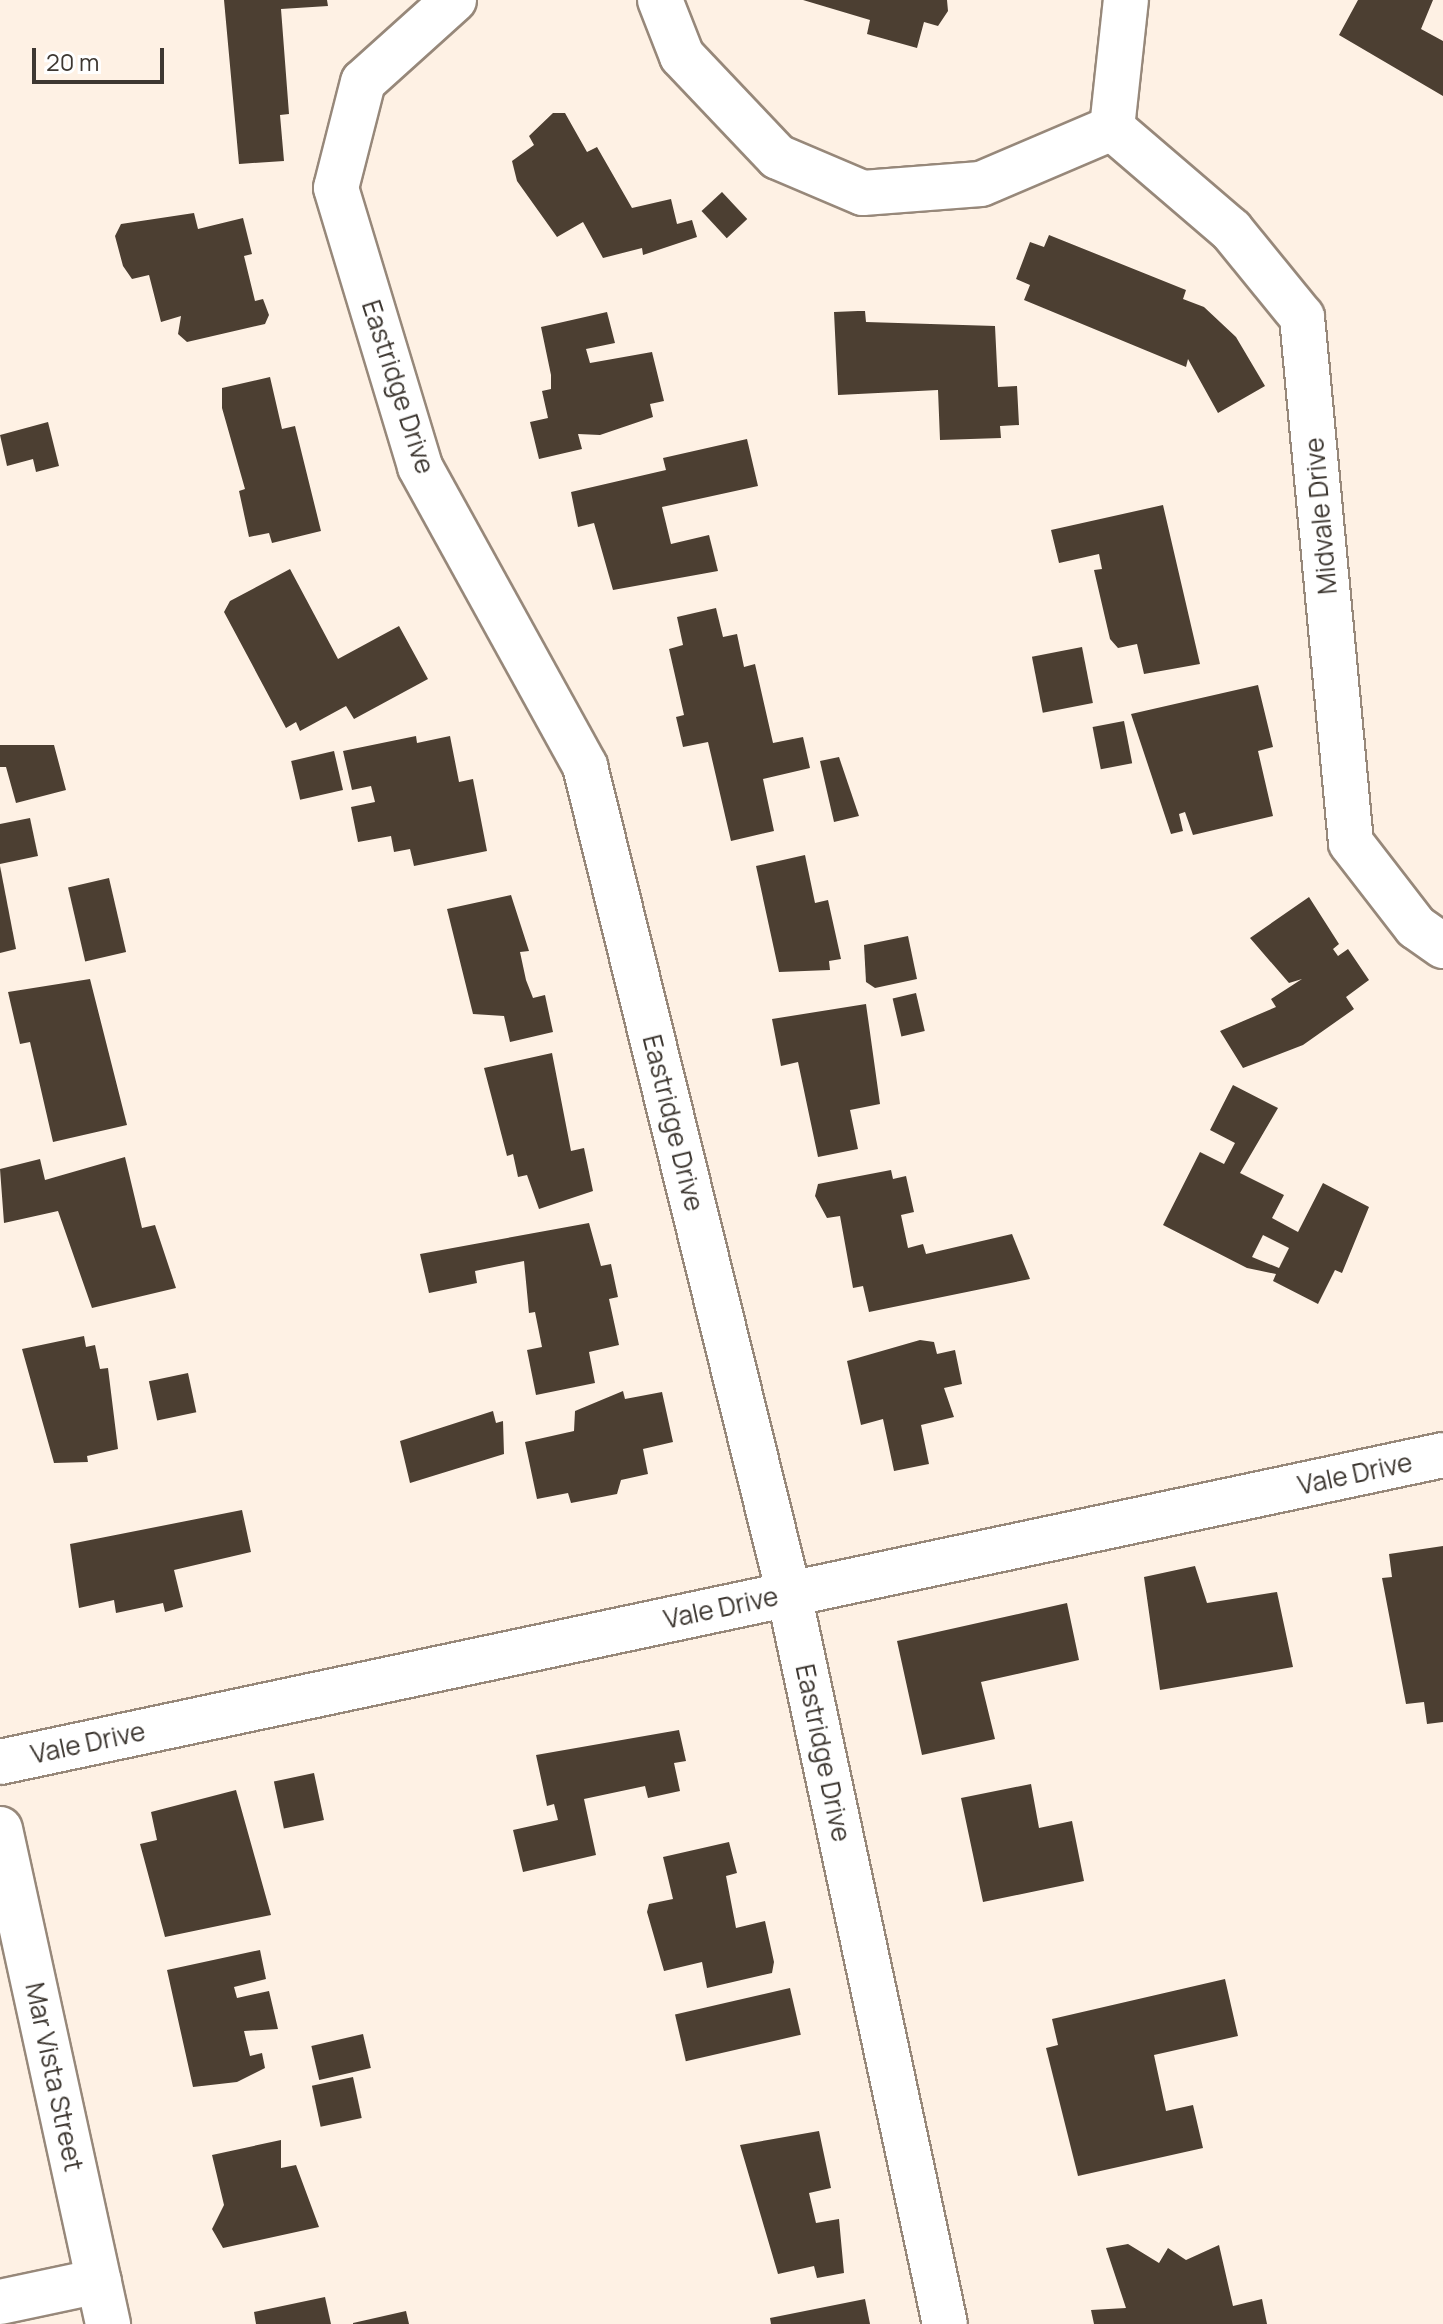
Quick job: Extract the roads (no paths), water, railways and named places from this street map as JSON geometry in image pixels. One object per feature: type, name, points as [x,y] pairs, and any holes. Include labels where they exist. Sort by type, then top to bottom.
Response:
[{"type":"street","name":"Eastridge Drive","points":[[454,0],[363,82],[336,188],[420,467],[585,766],[789,1594],[945,2324]]},
{"type":"street","points":[[660,0],[682,56],[778,157],[863,193],[981,184],[1112,128],[1126,0]]},
{"type":"street","name":"Midvale Drive","points":[[1112,128],[1231,230],[1302,317],[1351,843],[1416,927],[1443,946]]},
{"type":"street","name":"Vale Drive","points":[[0,1762],[1443,1455]]},
{"type":"street","name":"Mar Vista Street","points":[[0,1829],[108,2324]]},
{"type":"street","points":[[0,2302],[99,2281]]}]
